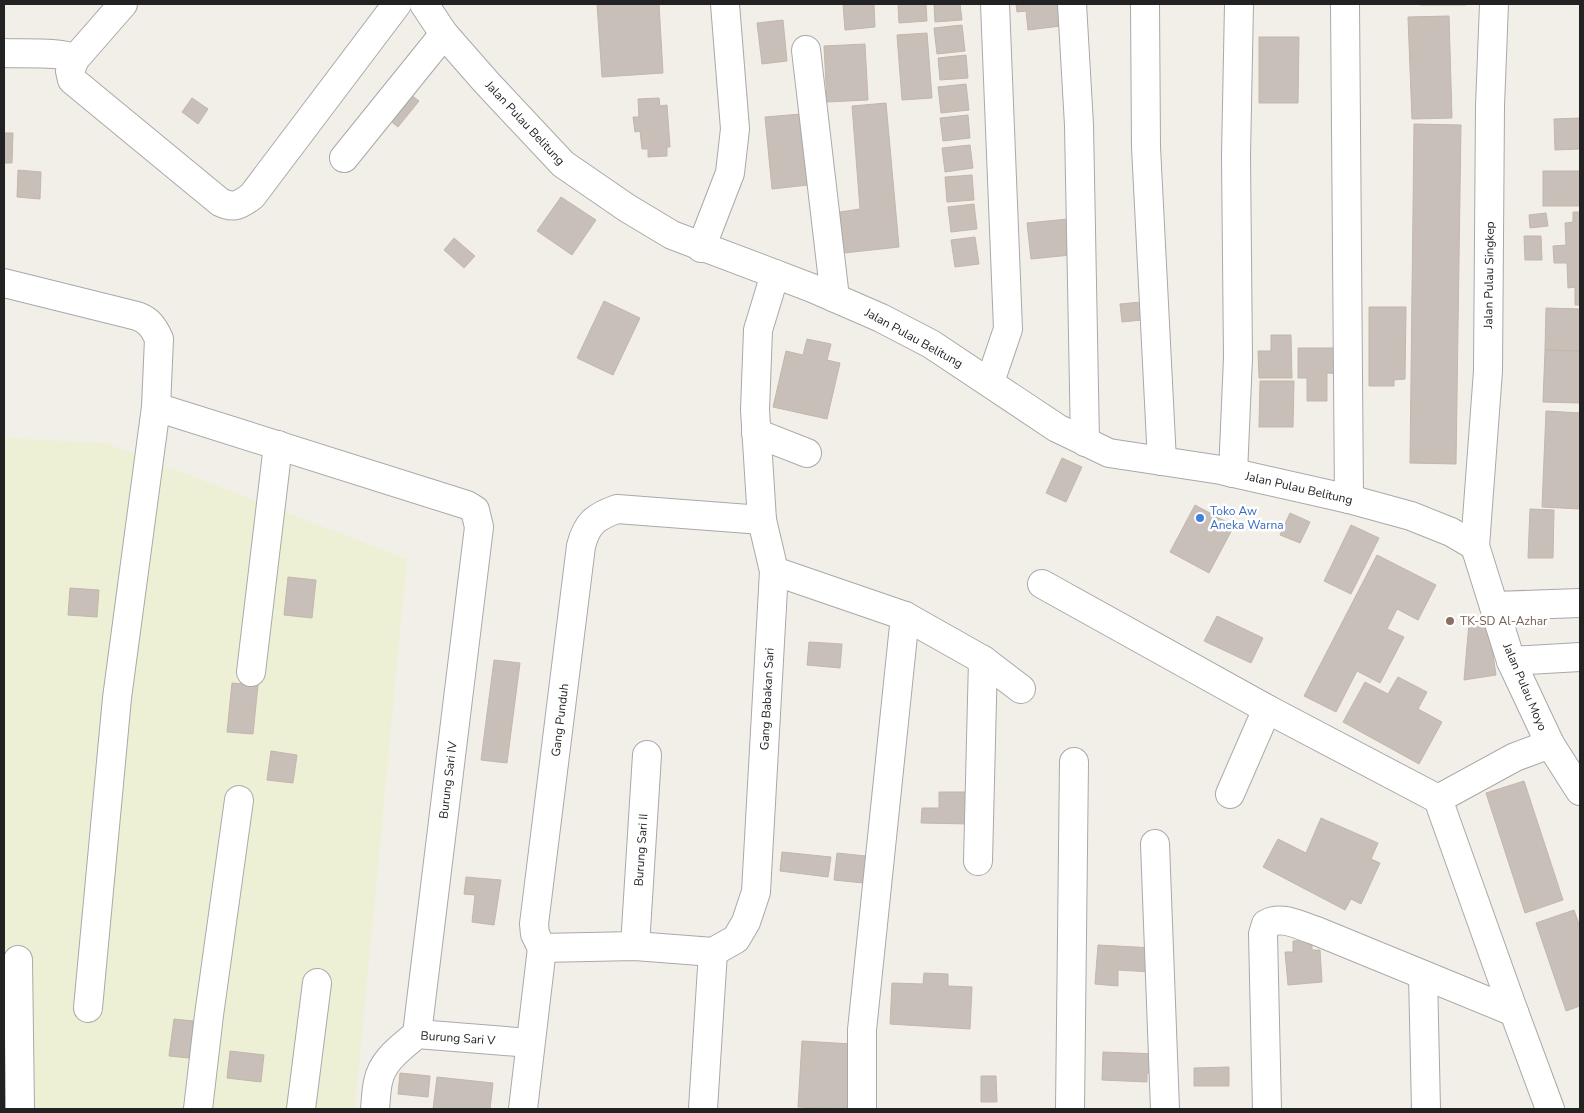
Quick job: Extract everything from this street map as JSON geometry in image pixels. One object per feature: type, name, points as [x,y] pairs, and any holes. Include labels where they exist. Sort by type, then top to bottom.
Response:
[{"type":"street","points":[[123,4],[75,59],[70,71],[72,80],[220,202],[229,206],[238,206],[252,196],[397,4]]},
{"type":"street","name":"Jalan Pulau Belitung","points":[[424,4],[444,34],[563,164],[672,236],[702,248],[771,285],[836,298],[881,318],[931,344],[1057,428],[1109,453],[1233,473],[1349,499],[1411,516],[1451,532],[1475,546]]},
{"type":"street","points":[[702,248],[730,173],[735,129],[725,4]]},
{"type":"street","points":[[990,382],[1008,328],[994,4]]},
{"type":"street","points":[[1072,4],[1079,125],[1084,442]]},
{"type":"street","points":[[1145,4],[1146,147],[1162,461]]},
{"type":"street","points":[[1233,473],[1238,358],[1236,156],[1239,4]]},
{"type":"street","points":[[1345,4],[1349,499]]},
{"type":"street","name":"Jalan Pulau Singkep","points":[[1475,546],[1488,372],[1490,106],[1494,4]]},
{"type":"street","points":[[344,158],[444,34]]},
{"type":"street","points":[[806,50],[836,298]]},
{"type":"street","points":[[4,53],[60,55],[75,59]]},
{"type":"street","points":[[4,283],[146,319],[159,339],[156,407],[117,698],[88,1008]]},
{"type":"street","name":"Gang Babakan Sari","points":[[713,952],[736,939],[746,922],[756,892],[774,570],[762,520],[755,410],[758,330],[771,285]]},
{"type":"street","points":[[156,407],[278,446],[251,672]]},
{"type":"street","points":[[756,433],[807,453]]},
{"type":"street","name":"Burung Sari IV","points":[[278,446],[467,505],[476,510],[479,527],[417,1034]]},
{"type":"street","name":"Gang Punduh","points":[[542,948],[535,934],[534,924],[581,546],[585,531],[601,515],[617,509],[762,520]]},
{"type":"street","name":"Jalan Pulau Moyo","points":[[1475,546],[1511,661],[1550,744],[1580,791]]},
{"type":"street","points":[[774,570],[905,616],[983,660],[1021,689]]},
{"type":"street","points":[[1042,584],[1267,709],[1447,793],[1514,1012],[1550,1109]]},
{"type":"street","points":[[1494,606],[1580,603]]},
{"type":"street","points":[[862,1109],[862,1030],[905,616]]},
{"type":"street","points":[[1511,661],[1580,657]]},
{"type":"street","points":[[978,861],[983,660]]},
{"type":"street","points":[[1230,794],[1267,709]]},
{"type":"street","points":[[1447,793],[1514,757],[1550,744]]},
{"type":"street","name":"Burung Sari II","points":[[635,946],[647,755]]},
{"type":"street","points":[[1070,1109],[1074,762]]},
{"type":"street","points":[[198,1109],[239,800]]},
{"type":"street","points":[[1154,844],[1165,1109]]},
{"type":"street","points":[[1267,1109],[1263,934],[1266,924],[1273,920],[1281,919],[1314,930],[1514,1012]]},
{"type":"street","points":[[522,1109],[542,948],[635,946],[713,952],[703,1109]]},
{"type":"street","points":[[18,960],[20,1109]]},
{"type":"street","points":[[1423,975],[1426,1109]]},
{"type":"street","points":[[301,1109],[317,983]]},
{"type":"street","name":"Burung Sari V","points":[[375,1109],[378,1080],[382,1069],[394,1054],[417,1034],[530,1043]]},
{"type":"green space","points":[[4,438],[106,443],[407,559],[355,1109],[4,1109]]},
{"type":"building","points":[[597,4],[659,4],[663,73],[602,77]]},
{"type":"building","points":[[843,4],[874,4],[875,27],[845,30]]},
{"type":"building","points":[[898,4],[926,4],[927,21],[899,23]]},
{"type":"building","points":[[934,4],[960,4],[962,20],[935,22]]},
{"type":"building","points":[[1016,4],[1067,4],[1069,25],[1028,30],[1026,11],[1017,12]]},
{"type":"building","points":[[1465,4],[1465,5],[1421,5]]},
{"type":"building","points":[[1449,16],[1452,118],[1412,119],[1408,17]]},
{"type":"building","points":[[783,20],[787,61],[762,64],[757,23]]},
{"type":"building","points":[[962,25],[965,51],[937,54],[934,28]]},
{"type":"building","points":[[927,33],[932,98],[902,100],[897,35]]},
{"type":"building","points":[[1259,37],[1299,37],[1298,103],[1259,103]]},
{"type":"building","points":[[865,44],[868,100],[827,102],[824,46]]},
{"type":"building","points":[[966,55],[968,78],[940,80],[938,58]]},
{"type":"building","points":[[966,84],[969,110],[941,113],[938,87]]},
{"type":"building","points":[[405,90],[419,101],[398,127],[384,116]]},
{"type":"building","points":[[192,98],[208,109],[198,124],[182,112]]},
{"type":"building","points":[[659,98],[660,106],[667,105],[670,147],[667,147],[667,156],[648,157],[648,149],[642,149],[640,131],[635,132],[633,117],[639,117],[638,99]]},
{"type":"building","points":[[886,103],[899,247],[844,253],[840,212],[860,209],[852,106]]},
{"type":"building","points":[[801,114],[808,185],[772,189],[765,117]]},
{"type":"building","points":[[968,115],[970,138],[943,141],[940,118]]},
{"type":"building","points":[[1580,118],[1580,149],[1555,150],[1554,119]]},
{"type":"building","points":[[1414,124],[1461,125],[1456,464],[1410,463]]},
{"type":"building","points":[[4,133],[13,133],[12,163],[4,163]]},
{"type":"building","points":[[970,145],[973,168],[945,172],[942,148]]},
{"type":"building","points":[[18,170],[41,172],[40,199],[17,197]]},
{"type":"building","points":[[1543,171],[1580,171],[1580,206],[1543,206]]},
{"type":"building","points":[[972,175],[974,200],[947,202],[945,177]]},
{"type":"building","points":[[561,197],[596,220],[572,255],[537,231]]},
{"type":"building","points":[[974,204],[977,229],[951,232],[948,207]]},
{"type":"building","points":[[1573,212],[1580,212],[1580,305],[1575,305],[1575,287],[1568,288],[1567,263],[1554,263],[1553,246],[1566,245],[1565,223],[1573,222]]},
{"type":"building","points":[[1546,213],[1548,226],[1530,228],[1529,215]]},
{"type":"building","points":[[1068,219],[1071,255],[1031,259],[1027,223]]},
{"type":"building","points":[[1524,236],[1541,236],[1542,260],[1525,260]]},
{"type":"building","points":[[975,237],[979,264],[955,267],[951,240]]},
{"type":"building","points":[[454,238],[475,256],[464,268],[444,250]]},
{"type":"building","points":[[604,301],[640,318],[613,375],[577,358]]},
{"type":"building","points":[[1141,302],[1142,320],[1122,322],[1120,304]]},
{"type":"building","points":[[1369,307],[1406,307],[1405,379],[1394,380],[1394,386],[1369,386]]},
{"type":"building","points":[[1546,308],[1580,309],[1580,351],[1545,350]]},
{"type":"building","points":[[1271,335],[1291,335],[1292,378],[1259,378],[1258,351],[1271,351]]},
{"type":"building","points":[[807,339],[831,344],[827,360],[840,363],[827,419],[773,407],[786,351],[803,355]]},
{"type":"building","points":[[1298,348],[1344,348],[1344,374],[1327,373],[1327,401],[1307,401],[1307,378],[1298,378]]},
{"type":"building","points":[[1545,350],[1580,351],[1580,403],[1543,402]]},
{"type":"building","points":[[1260,381],[1294,381],[1293,427],[1259,427]]},
{"type":"building","points":[[1546,411],[1580,413],[1580,509],[1542,507]]},
{"type":"building","points":[[1062,458],[1082,467],[1066,502],[1046,493]]},
{"type":"building","points":[[1195,505],[1234,526],[1209,573],[1170,552]]},
{"type":"building","points":[[1530,509],[1554,510],[1553,558],[1528,558]]},
{"type":"building","points":[[1290,513],[1310,522],[1300,543],[1280,535]]},
{"type":"building","points":[[1351,525],[1379,538],[1351,594],[1324,581]]},
{"type":"building","points":[[1377,555],[1436,585],[1418,620],[1397,609],[1387,629],[1404,637],[1380,683],[1357,671],[1336,712],[1304,696]]},
{"type":"building","points":[[288,577],[316,580],[312,618],[284,615]]},
{"type":"building","points":[[70,588],[99,590],[97,617],[68,615]]},
{"type":"building","points":[[1217,616],[1263,638],[1251,663],[1204,641]]},
{"type":"building","points":[[1488,620],[1496,675],[1464,680],[1469,623]]},
{"type":"building","points":[[809,642],[842,644],[840,668],[807,665]]},
{"type":"building","points":[[494,660],[520,663],[507,763],[481,760]]},
{"type":"building","points":[[1398,677],[1427,692],[1418,709],[1442,722],[1419,764],[1343,722],[1365,682],[1388,694]]},
{"type":"building","points":[[232,683],[258,685],[253,734],[227,732]]},
{"type":"building","points":[[271,751],[297,755],[293,783],[267,780]]},
{"type":"building","points":[[1524,781],[1563,900],[1525,913],[1486,793]]},
{"type":"building","points":[[939,792],[970,792],[970,824],[921,823],[922,808],[939,808]]},
{"type":"building","points":[[1321,818],[1378,843],[1371,859],[1380,863],[1361,904],[1351,899],[1345,910],[1263,867],[1278,839],[1306,853]]},
{"type":"building","points":[[782,852],[831,857],[828,877],[780,871]]},
{"type":"building","points":[[837,853],[866,856],[863,883],[834,880]]},
{"type":"building","points":[[466,877],[501,880],[494,925],[472,922],[475,895],[464,894]]},
{"type":"building","points":[[1574,910],[1580,927],[1580,1006],[1566,1011],[1536,923]]},
{"type":"building","points":[[1312,940],[1312,950],[1320,950],[1322,982],[1288,985],[1285,952],[1293,952],[1293,941]]},
{"type":"building","points":[[1098,945],[1153,948],[1151,972],[1118,970],[1118,986],[1095,984]]},
{"type":"building","points":[[924,973],[948,974],[948,986],[972,987],[970,1029],[890,1024],[892,983],[923,984]]},
{"type":"building","points":[[174,1019],[193,1021],[193,1028],[201,1029],[197,1056],[189,1054],[189,1058],[169,1056]]},
{"type":"building","points":[[802,1041],[852,1044],[848,1109],[798,1107]]},
{"type":"building","points":[[230,1051],[264,1055],[261,1082],[227,1078]]},
{"type":"building","points":[[1103,1052],[1159,1054],[1160,1073],[1147,1073],[1147,1082],[1102,1080]]},
{"type":"building","points":[[1229,1067],[1229,1086],[1194,1086],[1194,1068]]},
{"type":"building","points":[[400,1073],[430,1076],[428,1097],[398,1094]]},
{"type":"building","points":[[981,1076],[996,1076],[997,1102],[981,1102]]},
{"type":"building","points":[[437,1077],[493,1083],[490,1109],[433,1109]]},
{"type":"place","name":"Toko Aw Aneka Warna","points":[[1200,518]]},
{"type":"place","name":"TK-SD Al-Azhar","points":[[1450,621]]}]
